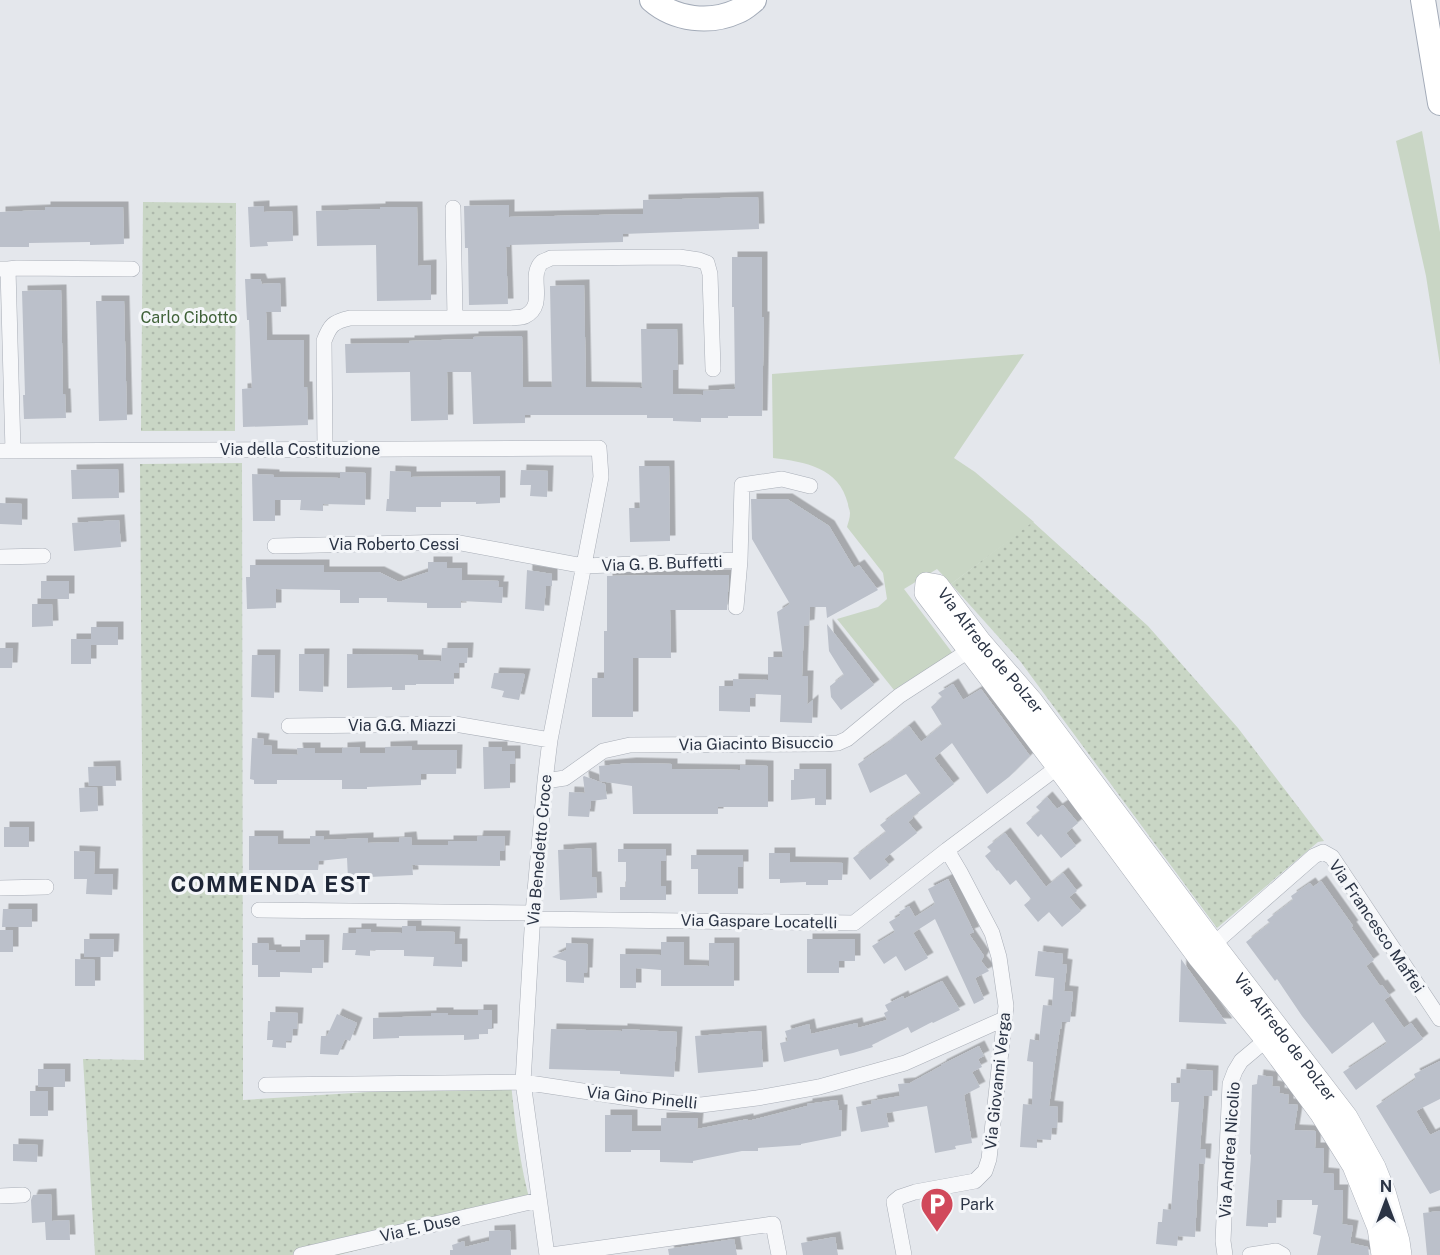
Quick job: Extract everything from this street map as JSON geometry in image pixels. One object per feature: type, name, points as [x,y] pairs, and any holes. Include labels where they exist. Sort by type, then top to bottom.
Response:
[{"type":"main road","points":[[652,0],[660,7],[686,17],[713,19],[739,11],[754,0]]},
{"type":"main road","points":[[1418,0],[1429,34]]},
{"type":"main road","points":[[1425,0],[1440,103]]},
{"type":"main road","points":[[1429,34],[1436,0]]},
{"type":"street","points":[[453,208],[455,318]]},
{"type":"street","points":[[325,448],[324,341],[329,328],[337,321],[350,318],[511,318],[524,316],[532,311],[536,303],[537,270],[543,261],[551,258],[679,257],[706,263],[710,274],[713,369]]},
{"type":"street","points":[[6,451],[4,269],[17,267],[132,269]]},
{"type":"street","name":"Via della Costituzione","points":[[6,451],[599,448]]},
{"type":"street","name":"Via Benedetto Croce","points":[[549,1255],[522,1082],[545,781],[550,740],[601,477],[599,448]]},
{"type":"street","points":[[736,607],[742,485],[782,479],[810,486]]},
{"type":"street","name":"Via Roberto Cessi","points":[[275,546],[455,542],[584,566]]},
{"type":"street","points":[[0,557],[43,556]]},
{"type":"street","name":"Via G. B. Buffetti","points":[[584,566],[740,560]]},
{"type":"street","name":"Via Alfredo de Polzer","points":[[975,647],[1033,702],[1065,762],[1206,950],[1273,1035],[1347,1117],[1385,1192],[1401,1255]]},
{"type":"street","name":"Via Giacinto Bisuccio","points":[[545,781],[565,778],[603,752],[630,745],[837,743],[847,739],[899,696],[975,647]]},
{"type":"street","name":"Via G.G. Miazzi","points":[[289,726],[455,724],[550,740]]},
{"type":"street","name":"Via Gaspare Locatelli","points":[[259,910],[854,923],[946,850],[1065,762]]},
{"type":"street","name":"Via Giovanni Verga","points":[[904,1255],[894,1202],[900,1197],[915,1192],[975,1181],[985,1171],[989,1158],[1006,1006],[999,957],[992,933],[946,850]]},
{"type":"street","name":"Via Francesco Maffei","points":[[1206,950],[1314,856],[1323,852],[1332,857],[1440,1019]]},
{"type":"street","points":[[0,888],[46,887]]},
{"type":"street","name":"Via Gino Pinelli","points":[[266,1085],[522,1082],[642,1100],[701,1105],[819,1087],[905,1063],[1004,1019]]},
{"type":"street","name":"Via Alfredo de Polzer","points":[[1273,1035],[1353,1166],[1378,1228],[1382,1255]]},
{"type":"street","name":"Via Andrea Nicolio","points":[[1225,1255],[1223,1241],[1230,1084],[1241,1061],[1273,1035]]},
{"type":"street","points":[[0,1196],[23,1195]]},
{"type":"street","name":"Via E. Duse","points":[[301,1255],[539,1200]]},
{"type":"street","points":[[549,1255],[774,1224],[779,1255]]},
{"type":"street","points":[[1250,1255],[1276,1251],[1283,1255]]},
{"type":"green space","points":[[1422,131],[1440,232],[1440,365],[1426,276],[1396,141]]},
{"type":"green space","name":"Carlo Cibotto","points":[[143,202],[236,203],[235,431],[141,431]]},
{"type":"green space","points":[[1024,354],[954,458],[975,472],[1034,522],[951,584],[937,569],[904,589],[954,655],[894,690],[837,619],[878,607],[887,599],[883,573],[847,527],[850,511],[844,492],[837,482],[829,474],[819,469],[773,458],[772,374]]},
{"type":"green space","points":[[242,463],[243,1100],[511,1083],[518,1145],[531,1205],[339,1255],[95,1255],[83,1059],[144,1060],[140,464]]},
{"type":"green space","points":[[1033,522],[1148,626],[1238,728],[1324,841],[1318,842],[1217,928],[1020,661],[951,584]]},
{"type":"building","points":[[758,197],[759,229],[623,234],[623,242],[510,245],[506,247],[508,304],[469,305],[468,248],[465,248],[464,206],[509,205],[509,217],[643,214],[643,200]]},
{"type":"building","points":[[264,206],[264,212],[292,211],[293,241],[267,242],[268,246],[250,247],[248,207]]},
{"type":"building","points":[[45,207],[123,207],[124,244],[29,243],[29,247],[0,247],[0,212],[45,210]]},
{"type":"building","points":[[380,207],[417,207],[418,266],[431,265],[431,300],[377,301],[376,245],[317,246],[316,211],[380,209]]},
{"type":"building","points":[[732,257],[762,257],[762,317],[764,317],[762,416],[701,418],[701,422],[673,421],[673,418],[647,418],[647,415],[525,415],[525,423],[473,424],[471,372],[447,372],[448,420],[411,421],[410,372],[346,373],[345,344],[409,343],[409,341],[473,339],[473,337],[522,336],[523,387],[552,387],[550,286],[584,285],[586,387],[642,388],[641,329],[677,329],[678,370],[673,370],[673,394],[703,395],[703,391],[735,389]]},
{"type":"building","points":[[245,279],[260,279],[262,284],[280,283],[281,312],[266,312],[267,340],[304,340],[304,387],[307,387],[308,425],[243,427],[242,389],[252,388]]},
{"type":"building","points":[[61,290],[63,394],[65,394],[66,418],[24,419],[22,291]]},
{"type":"building","points":[[96,301],[124,301],[127,420],[99,421]]},
{"type":"building","points":[[639,466],[669,466],[670,541],[630,542],[629,508],[640,508]]},
{"type":"building","points":[[118,469],[119,498],[72,499],[71,470]]},
{"type":"building","points":[[521,470],[548,471],[547,497],[530,496],[531,485],[520,485]]},
{"type":"building","points":[[390,471],[411,472],[411,477],[500,476],[500,503],[441,502],[441,507],[416,507],[416,512],[386,511]]},
{"type":"building","points":[[340,472],[366,473],[365,505],[323,504],[323,511],[300,510],[301,500],[275,500],[275,521],[253,521],[252,474],[274,475],[274,477],[340,478]]},
{"type":"building","points":[[751,499],[787,499],[829,526],[854,568],[859,565],[878,590],[827,618],[826,607],[810,607],[809,625],[804,626],[802,676],[808,676],[807,705],[813,700],[812,723],[780,722],[781,695],[755,694],[755,698],[750,698],[750,712],[719,711],[719,686],[733,686],[733,679],[768,680],[768,657],[783,657],[777,612],[790,604],[752,539]]},
{"type":"building","points":[[0,503],[22,504],[22,525],[0,524]]},
{"type":"building","points":[[119,520],[121,547],[74,551],[72,523]]},
{"type":"building","points":[[428,562],[447,562],[447,568],[462,568],[462,580],[499,581],[498,587],[503,587],[502,603],[461,601],[461,608],[427,608],[427,603],[387,602],[387,598],[359,598],[359,603],[340,603],[340,590],[276,589],[276,608],[247,609],[246,577],[250,577],[250,565],[324,565],[324,572],[379,572],[399,582],[428,572]]},
{"type":"building","points":[[527,570],[552,574],[552,586],[546,586],[544,611],[525,609]]},
{"type":"building","points":[[729,575],[727,610],[670,610],[671,658],[633,658],[633,717],[592,717],[592,678],[604,678],[607,576]]},
{"type":"building","points":[[41,581],[69,581],[69,599],[41,599]]},
{"type":"building","points":[[32,604],[52,604],[53,626],[32,627]]},
{"type":"building","points":[[827,624],[874,685],[841,710],[831,697],[830,686],[844,675],[829,651]]},
{"type":"building","points":[[91,627],[118,627],[118,645],[91,645],[91,664],[71,664],[71,639],[91,639]]},
{"type":"building","points":[[0,648],[13,648],[12,668],[0,668]]},
{"type":"building","points":[[442,648],[468,648],[467,663],[459,663],[459,673],[454,673],[454,684],[405,685],[405,690],[392,690],[392,687],[347,688],[347,654],[418,655],[418,660],[441,661]]},
{"type":"building","points":[[299,654],[324,654],[323,692],[299,691]]},
{"type":"building","points":[[252,655],[275,655],[274,698],[251,697]]},
{"type":"building","points":[[494,673],[525,674],[519,700],[502,697],[504,691],[491,688]]},
{"type":"building","points":[[953,684],[963,700],[981,689],[1030,756],[1009,777],[987,794],[952,743],[934,758],[954,784],[912,817],[908,822],[917,833],[884,859],[889,865],[870,880],[853,858],[886,832],[880,825],[921,794],[906,774],[870,793],[858,764],[909,726],[921,742],[942,725],[931,707],[942,697],[938,693]]},
{"type":"building","points":[[252,738],[264,739],[263,745],[272,746],[272,754],[298,755],[297,748],[315,748],[315,753],[342,753],[342,748],[360,747],[360,753],[385,753],[385,747],[412,746],[412,750],[457,750],[456,774],[421,774],[421,785],[367,787],[367,789],[342,789],[342,780],[277,780],[277,784],[254,784],[254,780],[250,779]]},
{"type":"building","points":[[483,747],[502,747],[502,751],[515,751],[515,764],[510,764],[510,788],[484,789]]},
{"type":"building","points":[[631,763],[672,764],[672,769],[740,770],[740,765],[768,766],[768,807],[718,807],[718,814],[633,814],[632,786],[600,781],[599,766]]},
{"type":"building","points":[[115,766],[116,786],[89,786],[88,767]]},
{"type":"building","points":[[794,769],[826,769],[826,805],[815,805],[815,798],[791,800],[791,780],[794,780]]},
{"type":"building","points":[[584,776],[605,784],[607,799],[591,801],[589,817],[568,816],[569,792],[585,793]]},
{"type":"building","points":[[97,787],[98,811],[80,812],[79,788]]},
{"type":"building","points":[[1047,797],[1057,809],[1063,805],[1078,823],[1066,833],[1076,846],[1061,858],[1041,834],[1038,837],[1026,823],[1040,811],[1036,807]]},
{"type":"building","points":[[4,827],[29,827],[29,847],[4,847]]},
{"type":"building","points":[[1005,833],[1046,887],[1063,873],[1077,891],[1069,897],[1081,911],[1062,927],[1049,912],[1038,922],[1024,905],[1031,899],[1016,880],[1010,885],[985,856],[991,851],[987,847]]},
{"type":"building","points":[[249,836],[278,836],[278,844],[310,844],[310,836],[324,836],[324,840],[368,838],[368,843],[399,842],[399,838],[411,837],[412,845],[448,845],[448,841],[477,841],[478,836],[505,836],[504,851],[500,851],[500,866],[412,865],[413,875],[348,879],[347,858],[319,861],[318,870],[249,870]]},
{"type":"building","points":[[591,848],[592,877],[596,877],[597,898],[560,900],[558,850]]},
{"type":"building","points":[[618,849],[666,849],[666,861],[661,861],[661,886],[666,886],[666,900],[620,900],[620,887],[626,887],[626,862],[618,862]]},
{"type":"building","points":[[74,851],[95,852],[94,874],[113,874],[112,895],[86,894],[87,879],[74,879]]},
{"type":"building","points":[[769,853],[790,853],[790,862],[843,863],[842,880],[828,880],[828,885],[806,885],[806,882],[780,883],[780,879],[769,879]]},
{"type":"building","points":[[691,855],[743,855],[743,867],[738,867],[738,894],[698,894],[698,869],[691,869]]},
{"type":"building","points":[[948,879],[974,932],[969,934],[984,956],[981,961],[989,971],[975,978],[984,999],[974,1004],[935,919],[913,933],[928,958],[905,971],[896,956],[884,964],[872,946],[895,932],[889,922],[901,915],[899,912],[909,906],[915,917],[935,904],[928,889]]},
{"type":"building","points":[[1321,881],[1374,960],[1366,966],[1390,996],[1384,1000],[1404,1028],[1411,1023],[1423,1039],[1356,1090],[1343,1072],[1387,1043],[1373,1022],[1332,1054],[1277,979],[1275,981],[1246,942],[1270,923],[1267,920],[1293,900],[1291,896],[1310,883],[1313,887]]},
{"type":"building","points":[[3,909],[32,909],[32,927],[2,927]]},
{"type":"building","points":[[402,926],[416,926],[416,931],[455,932],[454,944],[462,944],[462,967],[433,966],[434,957],[404,956],[404,950],[370,950],[370,956],[355,955],[356,950],[342,950],[343,933],[356,933],[356,929],[371,929],[371,932],[402,933]]},
{"type":"building","points":[[0,930],[13,930],[13,952],[0,952]]},
{"type":"building","points":[[84,939],[114,939],[113,957],[84,957]]},
{"type":"building","points":[[807,939],[855,939],[855,961],[839,961],[839,973],[807,973]]},
{"type":"building","points":[[300,940],[324,940],[323,968],[312,968],[312,973],[280,972],[280,977],[258,977],[258,965],[252,965],[252,943],[268,943],[269,950],[276,950],[276,952],[300,952]]},
{"type":"building","points":[[661,942],[684,942],[684,965],[709,966],[709,943],[734,943],[734,986],[661,986],[661,970],[636,968],[636,988],[620,988],[620,954],[661,955]]},
{"type":"building","points":[[566,943],[588,944],[587,973],[584,973],[584,983],[566,982],[566,961],[552,957],[566,950]]},
{"type":"building","points":[[1038,951],[1063,954],[1062,964],[1067,965],[1064,991],[1073,992],[1070,1022],[1062,1022],[1060,1028],[1049,1106],[1058,1107],[1057,1128],[1052,1128],[1051,1140],[1037,1139],[1037,1148],[1020,1147],[1023,1104],[1032,1105],[1033,1062],[1027,1061],[1030,1039],[1039,1041],[1043,1005],[1052,1006],[1054,978],[1035,976]]},
{"type":"building","points":[[75,959],[95,960],[95,986],[75,986]]},
{"type":"building","points":[[1181,959],[1227,1024],[1179,1022]]},
{"type":"building","points":[[942,981],[960,1010],[911,1033],[908,1027],[872,1045],[873,1047],[853,1053],[840,1056],[838,1049],[784,1062],[780,1043],[788,1041],[785,1031],[809,1024],[811,1034],[857,1023],[858,1028],[887,1020],[884,1013],[888,1011],[885,1005],[903,996],[904,999]]},
{"type":"building","points":[[478,1010],[492,1010],[492,1029],[488,1029],[488,1034],[479,1034],[479,1039],[464,1040],[464,1035],[399,1036],[399,1038],[373,1039],[373,1018],[431,1016],[431,1013],[478,1015]]},
{"type":"building","points":[[270,1012],[298,1013],[297,1029],[293,1029],[292,1041],[286,1041],[286,1048],[272,1047],[273,1040],[267,1040]]},
{"type":"building","points":[[337,1014],[357,1023],[350,1041],[345,1039],[338,1055],[320,1054],[321,1036],[327,1036]]},
{"type":"building","points":[[551,1029],[677,1032],[674,1077],[620,1074],[620,1071],[549,1069]]},
{"type":"building","points":[[761,1031],[763,1067],[698,1073],[695,1036]]},
{"type":"building","points":[[979,1046],[984,1056],[978,1059],[982,1067],[972,1072],[980,1087],[964,1095],[972,1143],[935,1153],[927,1106],[886,1113],[889,1127],[861,1132],[856,1107],[872,1104],[871,1101],[900,1096],[898,1084],[910,1083]]},
{"type":"building","points":[[1440,1061],[1440,1099],[1416,1111],[1430,1135],[1440,1130],[1440,1190],[1430,1194],[1376,1106],[1416,1079],[1414,1074]]},
{"type":"building","points":[[38,1069],[65,1069],[65,1087],[38,1087]]},
{"type":"building","points":[[1181,1069],[1213,1071],[1212,1096],[1204,1096],[1200,1149],[1206,1149],[1205,1164],[1199,1163],[1195,1237],[1178,1236],[1177,1246],[1156,1244],[1158,1222],[1162,1222],[1163,1209],[1171,1210],[1179,1102],[1171,1102],[1171,1083],[1180,1083]]},
{"type":"building","points":[[1258,1075],[1273,1077],[1272,1086],[1280,1087],[1279,1093],[1289,1095],[1288,1104],[1298,1105],[1294,1130],[1316,1131],[1315,1148],[1324,1148],[1323,1173],[1334,1174],[1334,1190],[1343,1190],[1342,1224],[1353,1226],[1350,1243],[1368,1247],[1369,1255],[1317,1255],[1321,1236],[1313,1234],[1318,1205],[1312,1205],[1312,1200],[1277,1200],[1276,1223],[1268,1223],[1268,1227],[1246,1226],[1251,1155],[1252,1085],[1257,1084]]},
{"type":"building","points":[[30,1091],[48,1091],[48,1116],[30,1116]]},
{"type":"building","points":[[837,1100],[839,1110],[842,1110],[841,1136],[801,1145],[758,1148],[758,1151],[742,1151],[693,1161],[693,1163],[660,1162],[660,1150],[605,1152],[605,1115],[632,1115],[632,1131],[661,1131],[661,1118],[698,1118],[697,1129],[748,1119],[748,1121],[807,1106],[807,1104]]},
{"type":"building","points":[[13,1144],[38,1145],[37,1162],[13,1161]]},
{"type":"building","points":[[51,1194],[52,1221],[69,1220],[70,1240],[46,1240],[45,1222],[32,1223],[31,1200],[33,1195]]},
{"type":"building","points":[[1440,1211],[1440,1255],[1427,1255],[1423,1213]]},
{"type":"building","points":[[510,1230],[511,1255],[450,1255],[450,1250],[453,1250],[452,1245],[464,1241],[465,1247],[489,1241],[489,1231]]},
{"type":"building","points":[[835,1237],[838,1255],[803,1255],[801,1243]]},
{"type":"building","points":[[734,1239],[737,1255],[669,1255],[668,1249]]},
{"type":"place","name":"Park","points":[[937,1233]]},
{"type":"district","name":"COMMENDA EST","points":[[271,884]]}]
